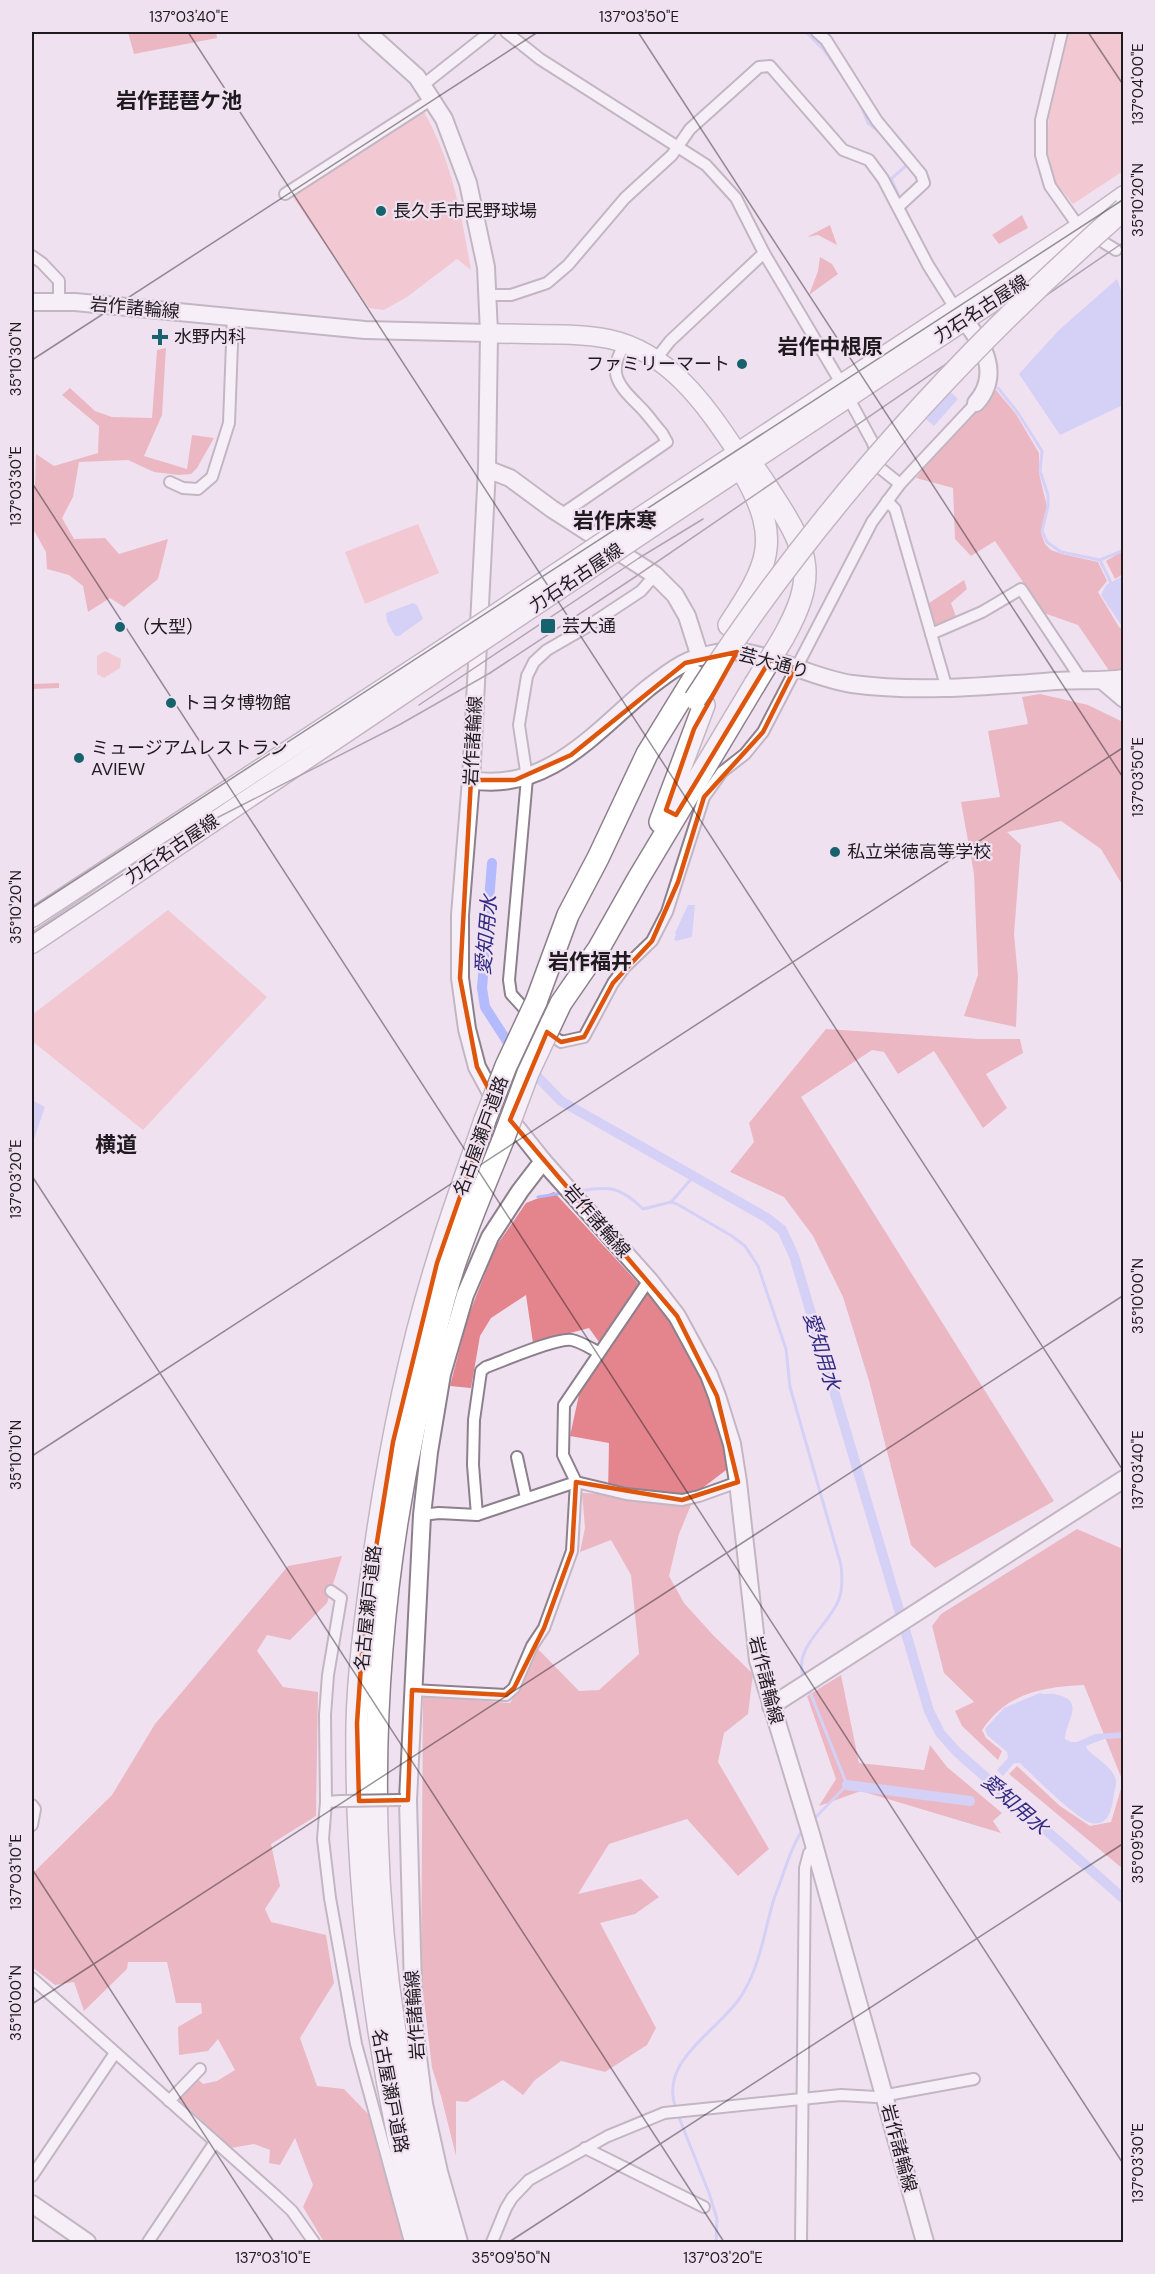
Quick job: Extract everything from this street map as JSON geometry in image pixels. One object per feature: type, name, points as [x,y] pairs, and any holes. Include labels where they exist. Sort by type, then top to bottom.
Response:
[{"type":"highway","points":[[598,858],[700,702],[732,644],[848,490],[899,430],[1007,317],[1124,209]]},
{"type":"highway","points":[[638,879],[700,702],[764,613],[881,463],[1021,314],[1124,219]]},
{"type":"highway","points":[[598,858],[647,754],[698,666],[729,625],[758,580],[765,562],[767,542],[764,515],[743,461]]},
{"type":"highway","points":[[638,879],[783,639],[803,594],[806,569],[803,555],[786,516],[743,461]]},
{"type":"highway","name":"名古屋瀬戸道路","points":[[423,2242],[395,2126],[370,1981],[360,1860],[357,1723],[364,1623],[393,1442],[436,1263],[485,1120],[538,997],[568,915],[598,858]]},
{"type":"highway","name":"名古屋瀬戸道路","points":[[442,2242],[411,2122],[387,1977],[377,1858],[376,1722],[383,1624],[394,1533],[432,1346],[454,1267],[528,1073],[551,1024],[561,1003],[599,948],[638,879]]},
{"type":"main road","name":"岩作諸輪線","points":[[367,32],[405,64],[427,92],[453,137],[468,183],[486,267],[489,295],[487,469],[471,780],[460,915],[460,978],[467,1029],[477,1067],[496,1102],[543,1161],[649,1280],[677,1316],[709,1375],[730,1436],[738,1482],[758,1660],[885,2096],[924,2242]]},
{"type":"main road","name":"力石名古屋線","points":[[32,944],[396,689],[640,526],[743,461],[844,390],[1086,231],[1124,195]]},
{"type":"main road","name":"力石名古屋線","points":[[1086,231],[1124,219]]},
{"type":"main road","name":"岩作諸輪線","points":[[32,302],[59,301],[365,330],[489,333]]},
{"type":"main road","points":[[959,314],[972,330],[989,363],[984,391],[976,402]]},
{"type":"main road","points":[[489,333],[596,338],[625,344],[656,359],[672,371],[697,396],[743,461]]},
{"type":"main road","points":[[487,469],[510,478],[655,575],[675,595],[687,616],[698,666]]},
{"type":"main road","name":"芸大通り","points":[[527,778],[570,755],[666,674],[698,666],[732,651],[848,683],[876,687],[947,689],[1081,679],[1104,682]]},
{"type":"main road","points":[[1104,682],[1124,678]]},
{"type":"main road","points":[[1104,682],[1124,699]]},
{"type":"main road","name":"力石名古屋線","points":[[33,913],[396,689]]},
{"type":"main road","points":[[471,780],[489,783],[527,778]]},
{"type":"main road","name":"岩作諸輪線","points":[[459,2242],[426,2116],[416,2036],[411,1961],[404,1800],[422,1515],[429,1452],[442,1374],[465,1295],[490,1237],[543,1161]]},
{"type":"main road","points":[[771,1706],[1124,1479]]},
{"type":"main road","points":[[32,2204],[80,2241]]},
{"type":"street","points":[[285,194],[427,92],[490,32]]},
{"type":"street","points":[[506,32],[540,59],[706,165],[736,198],[764,253],[873,443],[880,468],[900,484]]},
{"type":"street","points":[[817,32],[826,40],[877,121],[921,174],[924,183],[898,207]]},
{"type":"street","points":[[1062,32],[1041,120],[1041,155],[1050,186],[1086,231],[1116,250]]},
{"type":"street","points":[[489,295],[511,295],[547,283],[568,265],[611,214],[678,148],[690,129],[759,67],[770,66],[843,150],[869,160],[898,207],[928,265],[959,314]]},
{"type":"street","points":[[656,359],[670,341],[764,253]]},
{"type":"street","points":[[32,256],[60,281],[59,301]]},
{"type":"street","points":[[170,482],[183,488],[198,489],[212,477],[229,423],[233,317]]},
{"type":"street","points":[[562,514],[667,442],[662,433],[619,384],[615,369],[619,353],[625,344]]},
{"type":"street","points":[[655,575],[641,591],[547,650],[534,662],[527,676],[520,707],[521,745],[527,778],[509,980],[511,994],[544,1029],[561,1042],[584,1037],[613,983],[624,968],[652,941],[667,912],[678,882],[704,797],[722,772],[745,754],[763,732],[872,522],[900,484],[976,402]]},
{"type":"street","points":[[887,501],[895,509],[947,689]]},
{"type":"street","points":[[931,634],[982,612],[1021,589],[1081,679]]},
{"type":"street","points":[[412,1690],[506,1695],[514,1688],[532,1646],[544,1628],[572,1551],[576,1482],[563,1455],[564,1405],[649,1280]]},
{"type":"street","points":[[477,1515],[473,1465],[474,1420],[481,1371],[486,1367],[538,1348],[567,1340],[573,1340],[598,1352]]},
{"type":"street","points":[[517,1457],[526,1498]]},
{"type":"street","points":[[422,1515],[438,1513],[477,1515],[576,1482],[626,1494],[682,1500],[738,1482]]},
{"type":"street","points":[[331,1590],[341,1598],[328,1675],[325,1715],[326,1802],[323,1839],[330,1898],[356,2044],[410,2242]]},
{"type":"street","points":[[326,1802],[404,1800]]},
{"type":"street","points":[[32,1804],[35,1809],[32,1825]]},
{"type":"street","points":[[801,2242],[806,1868],[812,1841]]},
{"type":"street","points":[[32,1978],[292,2211],[312,2242]]},
{"type":"street","points":[[32,2176],[115,2053]]},
{"type":"street","points":[[169,2101],[200,2069]]},
{"type":"street","points":[[492,2242],[506,2208],[519,2189],[529,2180],[585,2148],[638,2122],[667,2111],[841,2096],[876,2097],[974,2079]]},
{"type":"street","points":[[147,2242],[215,2142]]},
{"type":"street","points":[[585,2148],[704,2207]]},
{"type":"highlighted area","points":[[737,652],[694,729],[666,810],[676,815],[770,660],[795,668],[763,732],[704,797],[678,882],[652,941],[613,983],[584,1037],[561,1042],[547,1032],[510,1120],[677,1316],[717,1396],[738,1482],[682,1500],[576,1482],[572,1551],[544,1628],[514,1688],[506,1695],[412,1690],[408,1800],[359,1801],[357,1723],[364,1623],[393,1442],[437,1263],[494,1099],[477,1067],[460,978],[471,780],[515,780],[571,755],[685,663]]},
{"type":"shaded area","points":[[128,32],[216,32],[217,38],[134,54]]},
{"type":"shaded area","points":[[1068,32],[1123,32],[1123,171],[1073,204],[1054,181],[1047,149],[1049,111]]},
{"type":"shaded area","name":"長久手市民野球場","points":[[423,110],[441,148],[454,187],[471,270],[457,259],[407,297],[384,310],[369,308],[292,196]]},
{"type":"shaded area","points":[[1022,215],[1028,228],[999,244],[992,235]]},
{"type":"shaded area","points":[[830,225],[837,245],[818,235],[807,237]]},
{"type":"shaded area","points":[[820,257],[832,264],[838,274],[809,295],[818,271]]},
{"type":"shaded area","points":[[166,348],[162,415],[144,456],[187,469],[192,435],[214,438],[197,468],[191,474],[154,472],[128,460],[79,462],[73,497],[62,518],[74,539],[105,538],[119,554],[168,539],[158,579],[124,607],[110,598],[88,612],[83,586],[69,575],[47,569],[46,552],[32,527],[32,490],[35,485],[36,454],[54,466],[98,453],[99,426],[62,395],[70,388],[95,411],[112,417],[152,418],[157,350]]},
{"type":"shaded area","points":[[996,390],[1016,414],[1039,453],[1039,473],[1047,507],[1041,533],[1045,544],[1051,550],[1062,554],[1098,562],[1107,581],[1098,592],[1119,627],[1123,629],[1123,673],[1112,675],[1078,625],[1044,613],[995,541],[971,556],[955,539],[953,488],[916,478],[956,431]]},
{"type":"shaded area","points":[[418,524],[439,573],[365,604],[345,552]]},
{"type":"shaded area","points":[[1123,551],[1123,574],[1115,579],[1106,561]]},
{"type":"shaded area","points":[[964,580],[967,589],[951,603],[958,622],[931,634],[923,607]]},
{"type":"shaded area","points":[[105,651],[121,659],[120,668],[104,678],[97,674],[97,656]]},
{"type":"shaded area","points":[[59,683],[59,688],[32,689],[32,684]]},
{"type":"shaded area","points":[[1040,694],[1088,705],[1123,722],[1123,886],[1101,849],[1061,821],[1007,832],[1021,845],[1014,934],[1018,977],[1016,1027],[964,1016],[978,975],[974,874],[961,802],[1000,797],[988,731],[1028,724],[1022,697]]},
{"type":"shaded area","points":[[168,910],[267,997],[143,1130],[32,1041],[32,1015]]},
{"type":"shaded area","points":[[826,1029],[979,1039],[1020,1039],[1023,1053],[986,1074],[1007,1108],[983,1128],[934,1051],[898,1074],[884,1052],[872,1050],[801,1097],[1054,1501],[935,1568],[911,1545],[869,1381],[843,1297],[813,1236],[784,1197],[730,1172],[754,1142],[749,1123]]},
{"type":"shaded area","points":[[554,1192],[673,1321],[709,1390],[730,1467],[696,1493],[679,1534],[669,1576],[684,1603],[753,1674],[748,1714],[724,1733],[718,1762],[769,1849],[738,1876],[687,1819],[609,1844],[578,1894],[641,1879],[659,1897],[635,1914],[600,1923],[656,2028],[647,2045],[605,2072],[561,2061],[535,2080],[523,2095],[503,2080],[467,2102],[456,2101],[456,2156],[432,2068],[421,1974],[423,1696],[510,1703],[538,1649],[579,1691],[599,1690],[639,1654],[631,1575],[611,1540],[580,1552],[585,1528],[582,1493],[608,1494],[609,1443],[570,1436],[582,1381],[604,1349],[589,1328],[533,1343],[526,1295],[491,1318],[480,1336],[471,1388],[450,1386],[468,1317],[495,1248],[526,1203]]},
{"type":"shaded area","points":[[1077,1529],[1123,1549],[1123,1782],[1084,1685],[1040,1690],[1014,1700],[1003,1708],[982,1730],[986,1738],[1002,1751],[998,1760],[962,1726],[955,1711],[974,1702],[944,1673],[932,1626],[941,1614]]},
{"type":"shaded area","points":[[342,1556],[327,1603],[290,1640],[267,1635],[257,1651],[283,1687],[318,1692],[316,1816],[271,1844],[280,1886],[265,1909],[271,1922],[326,1935],[334,1983],[300,2038],[317,2086],[344,2089],[370,2116],[405,2242],[324,2242],[303,2207],[313,2185],[295,2138],[280,2165],[269,2163],[270,2150],[254,2144],[231,2148],[179,2099],[178,2082],[190,2072],[203,2084],[217,2081],[235,2070],[218,2039],[208,2051],[179,2055],[178,2027],[202,2013],[201,2003],[176,2003],[167,1962],[128,1962],[127,1969],[84,2011],[74,1982],[55,1985],[32,1967],[32,1874],[112,1795],[155,1724],[288,1566]]},
{"type":"shaded area","points":[[841,1675],[859,1763],[924,1770],[930,1745],[947,1767],[1002,1813],[993,1821],[1001,1833],[861,1791],[819,1806],[836,1779],[807,1696]]},
{"type":"shaded area","points":[[1017,1766],[1060,1806],[1090,1826],[1111,1822],[1123,1782],[1123,1869],[1009,1774]]},
{"type":"water","points":[[1117,279],[1124,298],[1123,405],[1060,435],[1019,374],[1059,330]]},
{"type":"water","points":[[935,377],[958,399],[934,426],[909,405]]},
{"type":"water","points":[[1123,576],[1123,626],[1101,595],[1106,585]]},
{"type":"water","points":[[413,603],[417,605],[423,619],[399,636],[395,636],[387,622],[386,613]]},
{"type":"water","points":[[688,905],[695,905],[692,937],[676,941],[675,933]]},
{"type":"water","points":[[32,1100],[45,1107],[32,1145]]},
{"type":"water","points":[[1040,1693],[1054,1694],[1070,1701],[1072,1712],[1065,1739],[1071,1742],[1077,1742],[1095,1734],[1123,1732],[1123,1738],[1104,1739],[1086,1746],[1109,1768],[1116,1781],[1111,1810],[1102,1822],[1091,1823],[1084,1820],[1020,1763],[1014,1763],[1003,1776],[997,1770],[1008,1758],[1007,1752],[987,1735],[985,1729],[1004,1708]]},
{"type":"waterway","points":[[806,32],[824,50],[844,78]]},
{"type":"waterway","points":[[859,101],[868,123],[882,134]]},
{"type":"waterway","points":[[907,165],[891,179],[908,215]]},
{"type":"waterway","points":[[998,388],[1018,413],[1042,451],[1040,471],[1048,495],[1048,506],[1042,531],[1047,542],[1061,552],[1100,560],[1111,583]]},
{"type":"waterway","points":[[1100,560],[1124,550]]},
{"type":"waterway","name":"愛知用水","points":[[492,863],[482,988],[485,1007],[514,1052]]},
{"type":"waterway","name":"愛知用水","points":[[529,1068],[561,1101],[767,1218],[782,1230],[794,1256],[929,1711],[940,1733],[957,1752],[1124,1899]]},
{"type":"waterway","points":[[671,1202],[693,1177]]},
{"type":"waterway","points":[[579,1191],[598,1188],[614,1190],[628,1196],[643,1209],[671,1202],[677,1204],[732,1236],[745,1246],[758,1266],[786,1349],[790,1387],[841,1565],[842,1587],[839,1599],[807,1647],[801,1668],[804,1679]]},
{"type":"waterway","points":[[538,1197],[563,1193]]},
{"type":"waterway","points":[[808,1687],[847,1785],[812,1821]]},
{"type":"waterway","points":[[847,1785],[970,1801]]},
{"type":"waterway","points":[[676,2109],[673,2091],[676,2075],[683,2060],[733,2007],[749,1982],[758,1960],[774,1898],[792,1850],[803,1830]]},
{"type":"waterway","points":[[678,2115],[717,2219],[716,2242]]},
{"type":"tram line","points":[[32,934],[203,825],[399,725],[490,673],[635,577],[1124,242]]},
{"type":"tram line","points":[[419,705],[639,558],[703,519]]},
{"type":"place","name":"長久手市民野球場","points":[[381,211]]},
{"type":"place","name":"水野内科","points":[[160,337]]},
{"type":"place","name":"ファミリーマート","points":[[742,364]]},
{"type":"place","name":"芸大通","points":[[548,626]]},
{"type":"place","name":"（大型）","points":[[120,627]]},
{"type":"place","name":"トヨタ博物館","points":[[171,703]]},
{"type":"place","name":"ミュージアムレストラン AVIEW","points":[[79,758]]},
{"type":"place","name":"私立栄徳高等学校","points":[[835,852]]},
{"type":"district","name":"岩作琵琶ケ池","points":[[179,101]]},
{"type":"district","name":"岩作中根原","points":[[830,347]]},
{"type":"district","name":"岩作床寒","points":[[615,521]]},
{"type":"district","name":"岩作福井","points":[[590,962]]},
{"type":"district","name":"横道","points":[[116,1145]]}]
